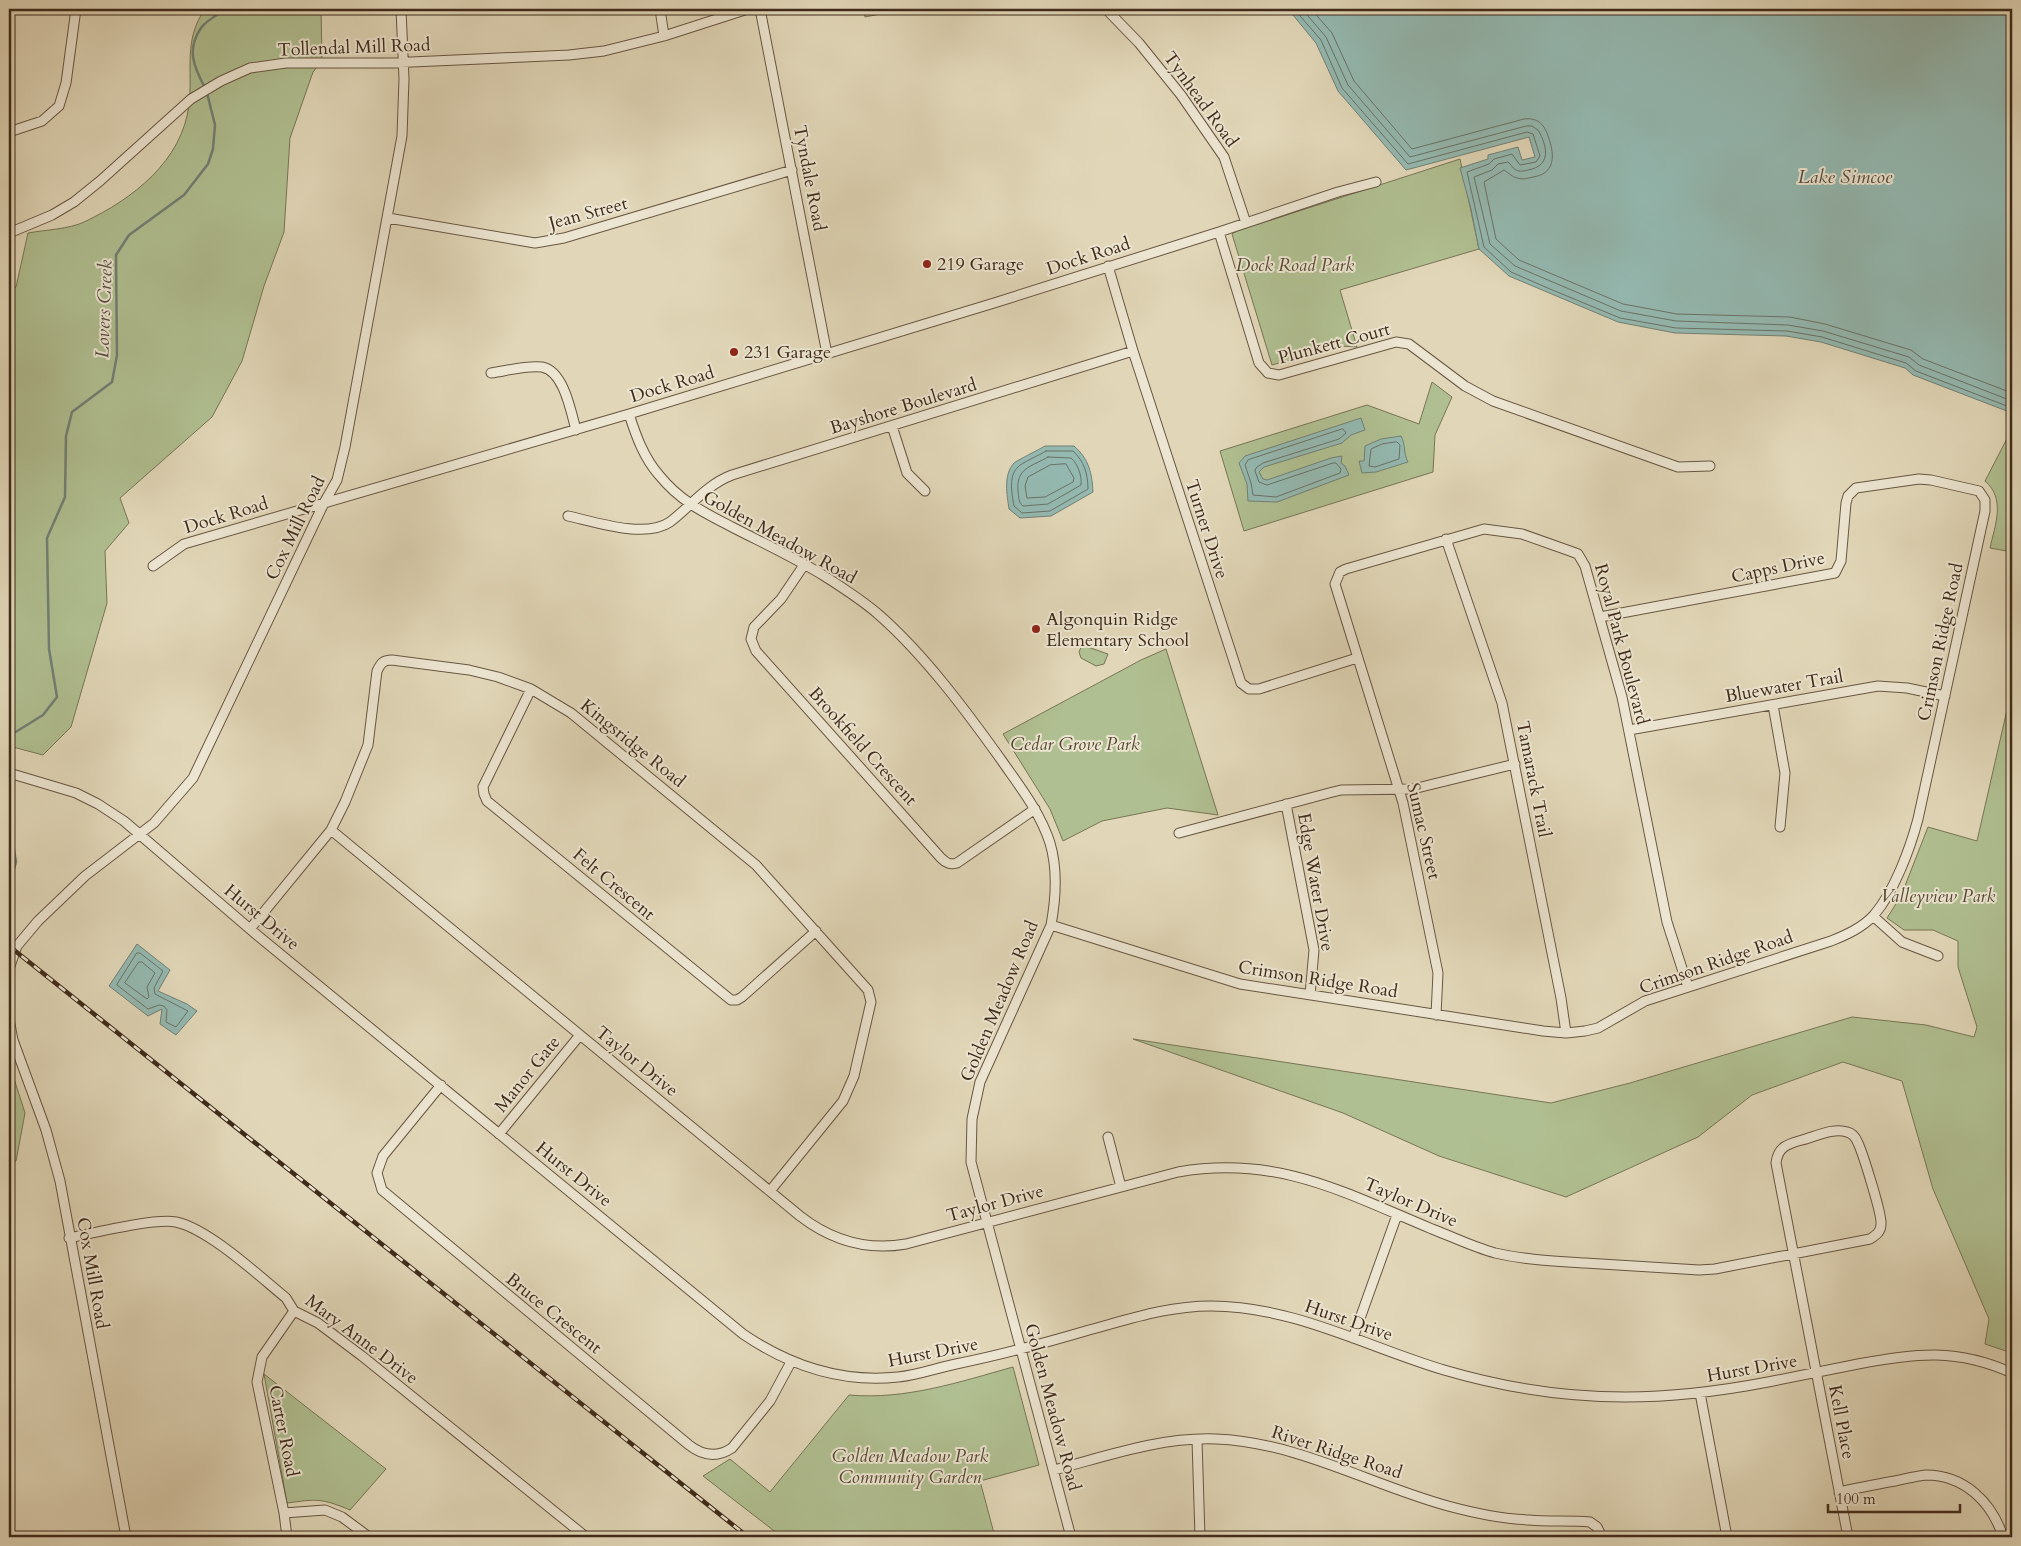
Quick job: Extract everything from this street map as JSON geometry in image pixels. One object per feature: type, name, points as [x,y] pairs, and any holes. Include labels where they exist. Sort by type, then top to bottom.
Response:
[{"type":"street","points":[[9,132],[42,122],[59,106],[66,83],[76,9]]},
{"type":"street","name":"Cox Mill Road","points":[[9,969],[18,946],[38,921],[85,876],[154,823],[193,778],[324,503],[337,480],[345,447],[388,218],[404,119],[401,9]]},
{"type":"street","points":[[660,9],[664,36]]},
{"type":"street","name":"Tollendal Mill Road","points":[[9,233],[52,216],[79,198],[191,99],[220,81],[250,68],[286,63],[403,63],[604,51],[664,36],[748,9]]},
{"type":"street","name":"Tyndale Road","points":[[760,9],[827,354]]},
{"type":"street","name":"Tynhead Road","points":[[1106,9],[1139,43],[1182,95],[1224,157],[1246,223]]},
{"type":"street","name":"Jean Street","points":[[388,218],[535,243],[564,238],[792,170]]},
{"type":"street","name":"Dock Road","points":[[153,566],[184,544],[576,430],[827,354],[1219,232],[1338,192],[1376,182]]},
{"type":"street","name":"Plunkett Court","points":[[1219,232],[1259,363],[1268,373],[1279,376],[1396,342],[1404,342],[1465,386],[1493,401],[1678,467],[1710,466]]},
{"type":"street","name":"Turner Drive","points":[[1108,266],[1133,351],[1241,684],[1253,690],[1357,658]]},
{"type":"street","name":"Bayshore Boulevard","points":[[568,516],[607,525],[640,530],[651,529],[670,521],[714,484],[732,475],[1133,351]]},
{"type":"street","points":[[491,373],[540,367],[552,371],[561,382],[576,430]]},
{"type":"street","name":"Golden Meadow Road","points":[[629,414],[641,446],[652,467],[689,504],[824,576],[868,606],[902,638],[966,711],[1034,809],[1050,844],[1056,895],[1050,925],[984,1070],[974,1107],[971,1129],[971,1162],[1071,1537]]},
{"type":"street","points":[[892,426],[907,473],[925,491]]},
{"type":"street","name":"Capps Drive","points":[[1600,617],[1835,574],[1841,561],[1846,503],[1852,491],[1856,488],[1925,479],[1974,489],[1983,495]]},
{"type":"street","name":"Crimson Ridge Road","points":[[1050,925],[1224,980],[1436,1015],[1566,1033],[1598,1028],[1645,1001],[1831,941],[1854,930],[1873,916],[1888,894],[1914,834],[1985,511],[1986,505],[1983,495]]},
{"type":"street","name":"Royal Park Boulevard","points":[[1357,658],[1335,584],[1340,572],[1346,569],[1484,529],[1522,534],[1578,554],[1586,566],[1620,688],[1667,922],[1688,987]]},
{"type":"street","name":"Tamarack Trail","points":[[1446,539],[1499,693],[1561,998],[1566,1033]]},
{"type":"street","name":"Brookfield Crescent","points":[[804,565],[781,599],[754,627],[751,633],[753,645],[756,651],[941,858],[946,863],[952,865],[957,863],[1034,809]]},
{"type":"street","name":"Sumac Street","points":[[1357,658],[1408,825],[1438,973],[1436,1015]]},
{"type":"street","name":"Kingsridge Road","points":[[250,929],[332,830],[366,752],[371,730],[377,671],[381,663],[386,660],[469,670],[498,677],[531,689],[571,713],[756,865],[868,990],[871,1002],[854,1076],[843,1101],[770,1191]]},
{"type":"street","name":"Bluewater Trail","points":[[1629,730],[1878,686],[1907,688],[1945,696]]},
{"type":"street","name":"Felt Crescent","points":[[531,689],[483,787],[487,801],[731,1000],[742,998],[816,931]]},
{"type":"street","points":[[1773,705],[1785,773],[1780,827]]},
{"type":"street","points":[[1179,833],[1341,790],[1414,789],[1514,764]]},
{"type":"street","name":"Hurst Drive","points":[[9,773],[76,793],[98,804],[139,834],[250,929],[744,1334],[791,1362],[839,1375],[862,1378],[889,1378],[910,1375],[1020,1349],[1157,1311],[1211,1306],[1242,1308],[1278,1314],[1444,1370],[1516,1387],[1593,1396],[1700,1393],[1897,1357],[1928,1354],[1978,1361],[2012,1373]]},
{"type":"street","name":"Edge Water Drive","points":[[1286,804],[1314,950],[1310,994]]},
{"type":"street","name":"Taylor Drive","points":[[332,830],[808,1222],[834,1237],[864,1245],[893,1246],[1189,1170],[1253,1168],[1284,1173],[1322,1183],[1477,1247],[1533,1260],[1698,1270],[1715,1269],[1793,1254]]},
{"type":"street","points":[[1873,916],[1902,942],[1938,956]]},
{"type":"street","name":"Cox Mill Road","points":[[9,1020],[13,1040],[46,1130],[60,1181],[126,1537]]},
{"type":"street","name":"Manor Gate","points":[[499,1134],[580,1035]]},
{"type":"street","name":"Bruce Crescent","points":[[441,1085],[380,1161],[377,1173],[382,1190],[689,1446],[696,1451],[709,1455],[732,1448],[770,1401],[791,1362]]},
{"type":"street","name":"Kell Place","points":[[1793,1254],[1870,1239],[1880,1231],[1881,1216],[1858,1145],[1853,1136],[1847,1132],[1837,1131],[1789,1143],[1777,1155],[1776,1163],[1793,1254],[1848,1537]]},
{"type":"street","points":[[1108,1137],[1121,1187]]},
{"type":"street","points":[[1353,1338],[1397,1215]]},
{"type":"street","name":"Mary Anne Drive","points":[[70,1238],[152,1223],[175,1222],[204,1233],[286,1298],[294,1311],[318,1324],[362,1356],[586,1537]]},
{"type":"street","name":"Carter Road","points":[[287,1537],[284,1513],[257,1382],[262,1357],[294,1311]]},
{"type":"street","points":[[1700,1393],[1728,1537]]},
{"type":"street","points":[[1197,1440],[1200,1537]]},
{"type":"street","name":"River Ridge Road","points":[[1054,1470],[1146,1446],[1197,1440],[1243,1441],[1276,1448],[1416,1496],[1476,1512],[1527,1520],[1590,1522],[1597,1527],[1602,1537]]},
{"type":"street","points":[[1839,1492],[1924,1475],[1948,1479],[1962,1484],[1975,1492],[1986,1503],[1994,1514],[2003,1537]]},
{"type":"street","points":[[284,1513],[325,1510],[342,1517],[369,1537]]},
{"type":"green space","points":[[205,9],[321,9],[322,61],[313,72],[290,138],[284,232],[264,286],[242,361],[212,417],[120,498],[129,523],[105,551],[107,603],[71,727],[43,755],[9,746],[9,290],[16,287],[28,233],[72,226],[102,213],[137,190],[166,161],[177,144],[184,125],[189,105],[191,44],[198,21]]},
{"type":"green space","points":[[863,9],[905,9],[865,17]]},
{"type":"green space","name":"Dock Road Park","points":[[1460,159],[1479,249],[1340,290],[1357,347],[1341,346],[1272,365],[1232,234]]},
{"type":"green space","points":[[1432,382],[1452,397],[1435,435],[1433,472],[1244,531],[1220,451],[1367,405],[1419,424]]},
{"type":"green space","points":[[2012,429],[2012,552],[1990,548],[1996,521],[1997,504],[1991,488],[1985,481]]},
{"type":"green space","points":[[1082,645],[1108,654],[1104,664],[1096,666],[1081,658],[1079,652]]},
{"type":"green space","name":"Cedar Grove Park","points":[[1166,649],[1218,815],[1167,808],[1102,821],[1063,841],[1050,809],[1003,734],[1141,660]]},
{"type":"green space","name":"Valleyview Park","points":[[2012,688],[2012,1353],[1985,1344],[1989,1319],[1933,1189],[1902,1081],[1843,1062],[1752,1095],[1698,1137],[1566,1197],[1439,1156],[1343,1113],[1133,1039],[1551,1103],[1630,1083],[1852,1017],[1926,1025],[1974,1037],[1977,1027],[1958,967],[1958,941],[1933,930],[1904,930],[1887,918],[1901,896],[1928,827],[1977,841]]},
{"type":"green space","points":[[9,1063],[25,1113],[16,1161],[9,1166]]},
{"type":"green space","name":"Golden Meadow Park Community Garden","points":[[1013,1367],[1039,1465],[980,1481],[995,1537],[782,1537],[703,1476],[730,1459],[770,1492],[849,1395],[891,1395],[912,1392],[952,1384]]},
{"type":"green space","points":[[264,1374],[386,1469],[350,1510],[319,1500],[287,1503]]},
{"type":"water","name":"Lake Simcoe","points":[[1288,9],[2012,9],[2012,413],[1913,375],[1905,368],[1821,342],[1786,336],[1675,333],[1618,322],[1509,276],[1479,249],[1460,168],[1488,159],[1488,155],[1518,147],[1522,160],[1535,157],[1529,137],[1406,170],[1338,91],[1316,43]]},
{"type":"water","points":[[1361,418],[1365,430],[1351,435],[1342,443],[1264,467],[1259,472],[1263,479],[1267,480],[1342,456],[1341,463],[1345,466],[1349,475],[1277,502],[1248,501],[1247,484],[1239,463],[1245,456]]},
{"type":"water","points":[[1401,436],[1408,462],[1376,472],[1362,473],[1359,461],[1364,461],[1365,446],[1381,439]]},
{"type":"water","points":[[1045,446],[1074,446],[1083,456],[1089,467],[1093,492],[1051,516],[1020,518],[1009,509],[1007,498],[1008,473],[1014,463]]},
{"type":"water","points":[[137,944],[170,970],[158,991],[187,1004],[197,1011],[176,1035],[160,1024],[162,1009],[148,1016],[109,986]]},
{"type":"waterway","name":"Lovers Creek","points":[[205,88],[193,58],[196,36],[203,25],[227,9]]},
{"type":"waterway","name":"Lovers Creek","points":[[9,743],[14,733],[43,715],[57,697],[49,649],[47,538],[65,497],[66,436],[72,412],[112,382],[117,355],[116,255],[129,235],[184,195],[208,164],[213,149],[215,125],[207,93]]},
{"type":"waterway","name":"Lovers Creek","points":[[9,821],[16,862],[9,887]]},
{"type":"railway","points":[[9,946],[748,1537]]},
{"type":"place","name":"219 Garage","points":[[927,264]]},
{"type":"place","name":"231 Garage","points":[[734,352]]},
{"type":"place","name":"Algonquin Ridge Elementary School","points":[[1036,629]]}]
